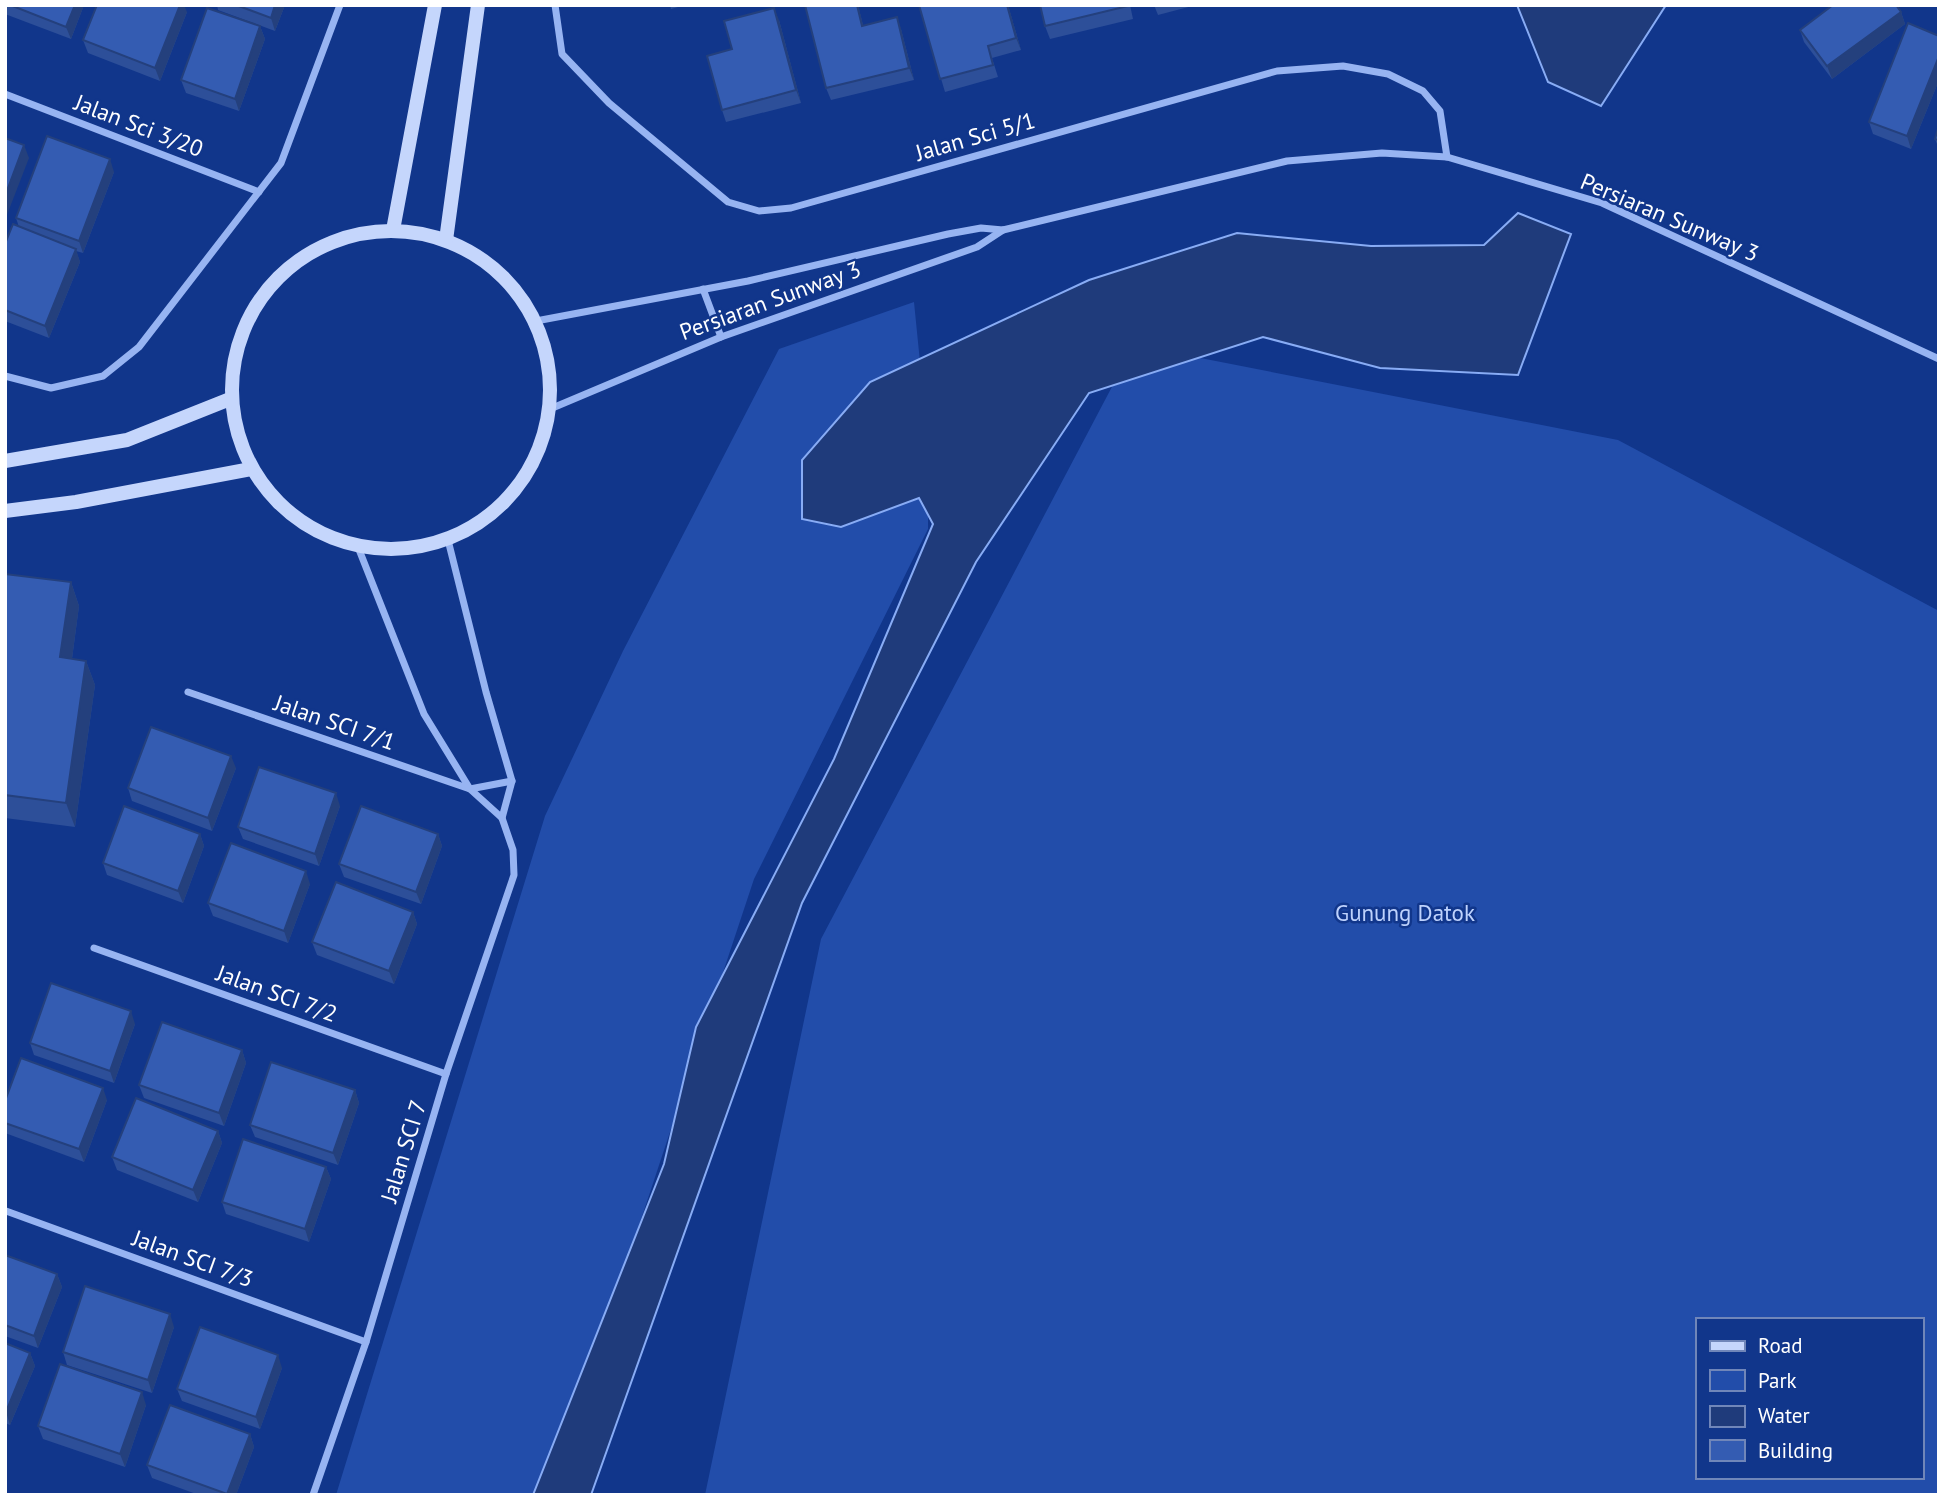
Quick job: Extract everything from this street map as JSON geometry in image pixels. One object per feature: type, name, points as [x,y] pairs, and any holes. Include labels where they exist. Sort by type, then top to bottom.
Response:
[{"type":"main road","points":[[393,230],[435,5]]},
{"type":"main road","points":[[446,240],[478,5]]},
{"type":"main road","points":[[393,230],[446,240],[483,259],[514,286],[536,321],[550,364],[550,409],[539,451],[518,488],[486,519],[448,540],[403,550],[358,547],[315,531],[279,505],[251,469],[236,436],[230,399],[236,347],[258,300],[295,262],[329,244],[341,238],[393,230]]},
{"type":"main road","points":[[5,461],[127,440],[230,399]]},
{"type":"main road","points":[[5,511],[76,502],[251,469]]},
{"type":"street","points":[[5,376],[51,388],[103,376],[139,347],[281,163],[340,5]]},
{"type":"street","name":"Jalan Sci 5/1","points":[[555,5],[562,54],[609,103],[728,202],[759,211],[792,208],[1277,71],[1343,66],[1388,74],[1423,91],[1440,111],[1447,157]]},
{"type":"street","name":"Jalan Sci 3/20","points":[[5,93],[259,192]]},
{"type":"street","name":"Persiaran Sunway 3","points":[[536,321],[748,281],[948,234],[981,228],[1003,230],[1287,162],[1382,153],[1447,157],[1602,203],[1939,359]]},
{"type":"street","name":"Persiaran Sunway 3","points":[[550,409],[721,337],[976,247],[1003,230]]},
{"type":"street","points":[[703,289],[721,337]]},
{"type":"street","points":[[358,547],[424,714],[470,789],[502,818],[512,780],[485,691],[448,540]]},
{"type":"street","name":"Jalan SCI 7/1","points":[[188,691],[470,789]]},
{"type":"street","points":[[470,789],[512,780]]},
{"type":"street","name":"Jalan SCI 7","points":[[313,1495],[366,1342],[446,1074],[514,875],[513,850],[502,818]]},
{"type":"street","name":"Jalan SCI 7/2","points":[[94,947],[446,1074]]},
{"type":"street","name":"Jalan SCI 7/3","points":[[6,1210],[366,1342]]},
{"type":"green space","points":[[914,302],[928,442],[928,529],[754,879],[596,1355],[540,1495],[336,1495],[545,816],[623,651],[779,349]]},
{"type":"green space","name":"Gunung Datok","points":[[1134,345],[1618,440],[1939,611],[1939,1495],[705,1495],[821,939]]},
{"type":"water","points":[[1517,5],[1666,5],[1601,106],[1548,82]]},
{"type":"water","points":[[1518,213],[1571,234],[1518,375],[1380,368],[1263,337],[1089,393],[976,562],[802,903],[591,1495],[533,1495],[664,1164],[696,1027],[834,759],[933,524],[919,498],[841,527],[802,519],[802,460],[870,382],[1089,280],[1237,233],[1371,246],[1484,245]]},
{"type":"building","points":[[10,5],[75,5],[66,27]]},
{"type":"building","points":[[97,5],[180,5],[155,68],[83,40]]},
{"type":"building","points":[[236,5],[275,5],[271,18]]},
{"type":"building","points":[[805,5],[857,5],[862,26],[897,17],[909,68],[826,88]]},
{"type":"building","points":[[919,5],[1007,5],[1016,38],[988,46],[993,65],[940,79]]},
{"type":"building","points":[[1040,5],[1128,5],[1128,6],[1045,26]]},
{"type":"building","points":[[1833,5],[1896,5],[1901,12],[1827,66],[1800,30]]},
{"type":"building","points":[[207,8],[260,26],[235,99],[181,80]]},
{"type":"building","points":[[774,8],[796,90],[722,110],[707,56],[732,49],[724,21]]},
{"type":"building","points":[[1908,23],[1939,36],[1939,56],[1907,136],[1869,122]]},
{"type":"building","points":[[47,136],[110,159],[79,241],[16,218]]},
{"type":"building","points":[[5,138],[24,145],[5,196]]},
{"type":"building","points":[[13,224],[76,249],[45,326],[5,310],[5,244]]},
{"type":"building","points":[[5,574],[71,582],[60,657],[86,661],[66,803],[5,795]]},
{"type":"building","points":[[151,727],[231,756],[208,818],[128,788]]},
{"type":"building","points":[[259,767],[336,793],[315,854],[238,827]]},
{"type":"building","points":[[124,806],[200,834],[178,891],[103,863]]},
{"type":"building","points":[[361,806],[438,834],[416,892],[339,864]]},
{"type":"building","points":[[231,843],[306,871],[284,931],[208,903]]},
{"type":"building","points":[[336,882],[413,912],[389,971],[312,942]]},
{"type":"building","points":[[51,983],[131,1011],[110,1071],[30,1043]]},
{"type":"building","points":[[162,1022],[242,1050],[219,1113],[139,1085]]},
{"type":"building","points":[[21,1058],[103,1088],[79,1149],[5,1123],[5,1101]]},
{"type":"building","points":[[271,1062],[355,1090],[333,1153],[250,1125]]},
{"type":"building","points":[[136,1098],[218,1131],[193,1190],[112,1157]]},
{"type":"building","points":[[243,1139],[326,1167],[305,1229],[222,1202]]},
{"type":"building","points":[[5,1255],[57,1274],[34,1336],[5,1325]]},
{"type":"building","points":[[85,1286],[170,1314],[148,1380],[63,1352]]},
{"type":"building","points":[[200,1327],[278,1355],[256,1417],[177,1389]]},
{"type":"building","points":[[5,1343],[30,1353],[6,1412],[5,1412]]},
{"type":"building","points":[[60,1364],[142,1392],[120,1454],[38,1426]]},
{"type":"building","points":[[170,1405],[250,1434],[227,1494],[147,1465]]}]
